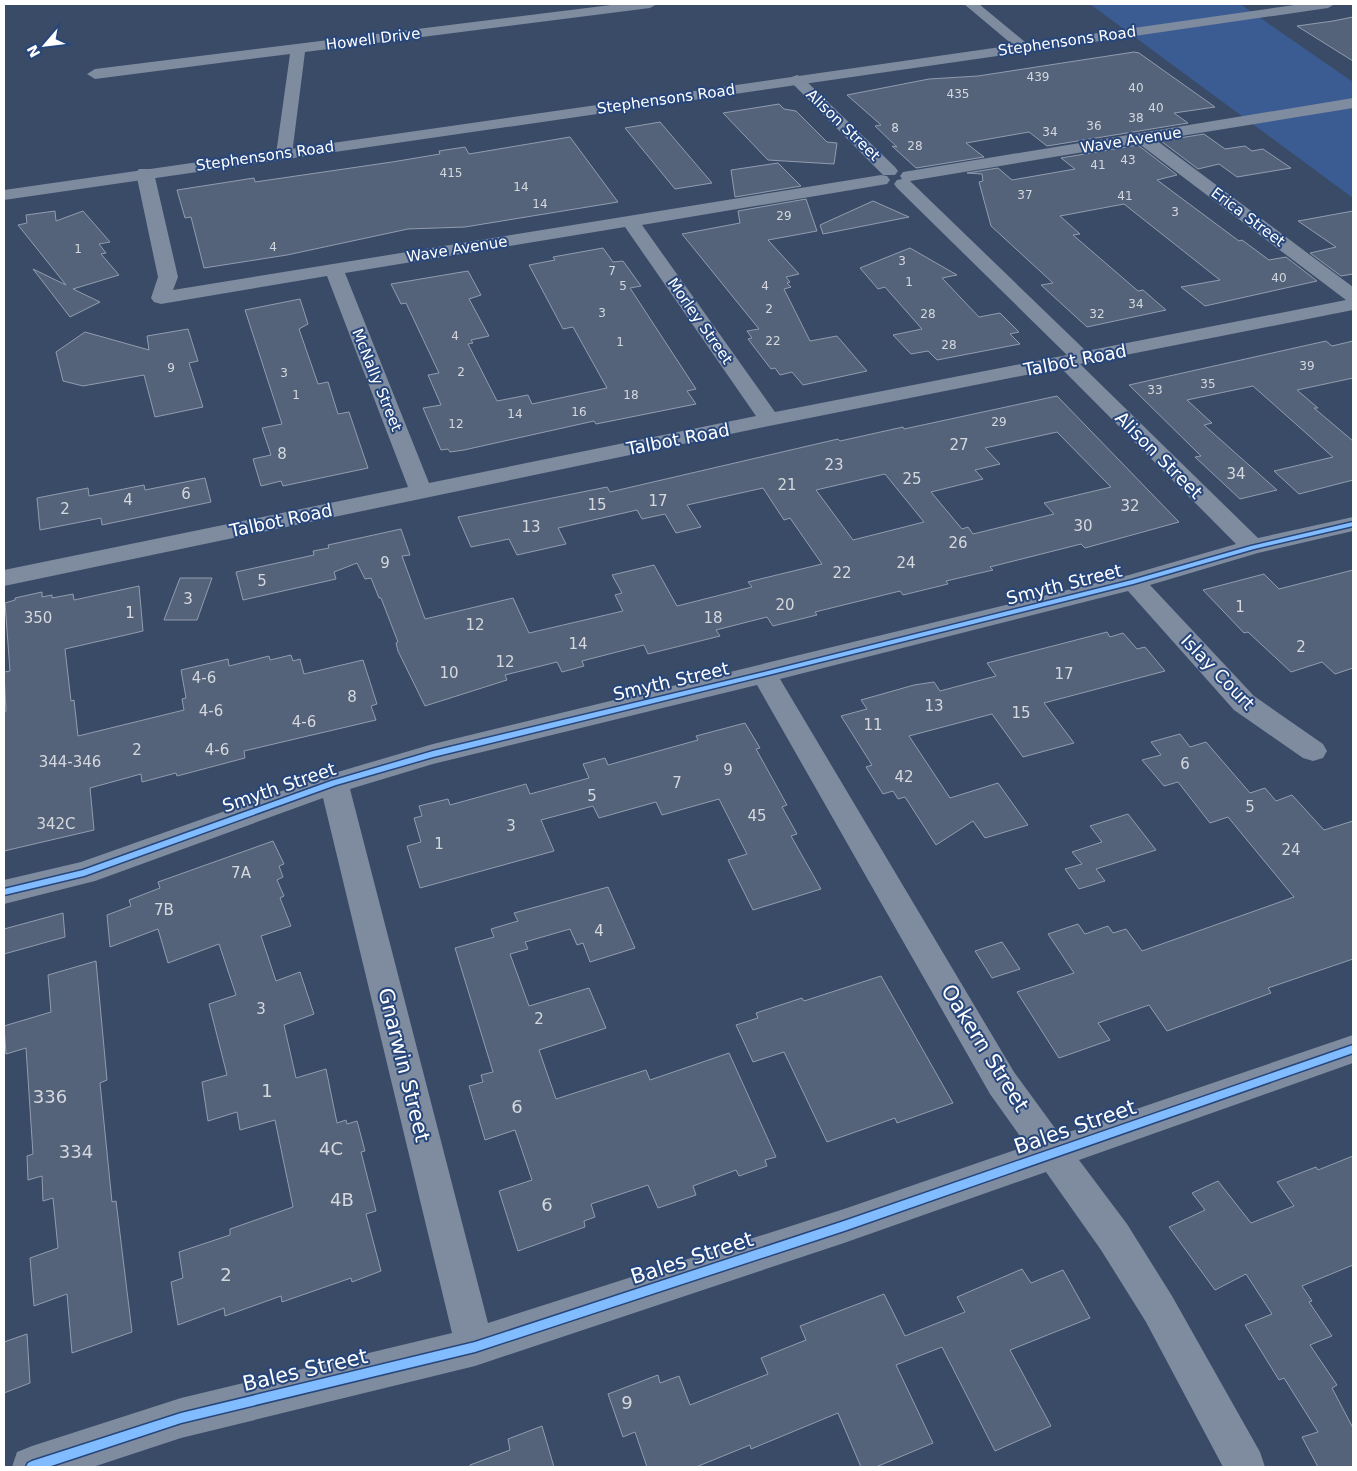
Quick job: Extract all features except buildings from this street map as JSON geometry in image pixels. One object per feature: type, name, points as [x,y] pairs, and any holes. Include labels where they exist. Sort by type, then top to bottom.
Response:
[{"type":"main road","name":"Stephensons Road","points":[[4,195],[1328,4]]},
{"type":"street","name":"Howell Drive","points":[[95,74],[612,6],[650,4]]},
{"type":"street","points":[[971,4],[1024,48]]},
{"type":"street","points":[[284,154],[298,48]]},
{"type":"street","name":"Alison Street","points":[[797,80],[885,176]]},
{"type":"street","name":"Wave Avenue","points":[[906,180],[1353,103]]},
{"type":"street","name":"Erica Street","points":[[1142,138],[1353,296]]},
{"type":"street","points":[[885,176],[899,171],[906,180]]},
{"type":"street","name":"Wave Avenue","points":[[145,174],[168,277],[160,298],[630,221],[885,176]]},
{"type":"street","name":"Alison Street","points":[[906,180],[1252,548]]},
{"type":"street","name":"Morley Street","points":[[630,221],[769,420]]},
{"type":"street","name":"McNally Street","points":[[334,269],[421,491]]},
{"type":"street","name":"Talbot Road","points":[[4,578],[769,420],[1075,361],[1353,304]]},
{"type":"street","name":"Smyth Street","points":[[4,892],[84,873],[334,783],[433,754],[1133,582],[1252,548],[1353,524]]},
{"type":"street","name":"Islay Court","points":[[1133,582],[1244,703],[1313,751]]},
{"type":"street","name":"Oakern Street","points":[[764,674],[1002,1083],[1114,1237],[1159,1309],[1245,1467]]},
{"type":"street","name":"Gnarwin Street","points":[[334,783],[475,1347]]},
{"type":"street","name":"Bales Street","points":[[32,1467],[181,1418],[475,1347],[844,1226],[1353,1049]]},
{"type":"shaded area","points":[[1090,4],[1240,4],[1353,82],[1353,198]]},
{"type":"cycle path","points":[[4,892],[84,873],[334,783],[433,754],[1133,582],[1253,547],[1353,524]]},
{"type":"cycle path","points":[[32,1467],[181,1418],[475,1347],[844,1226],[1353,1049]]}]
